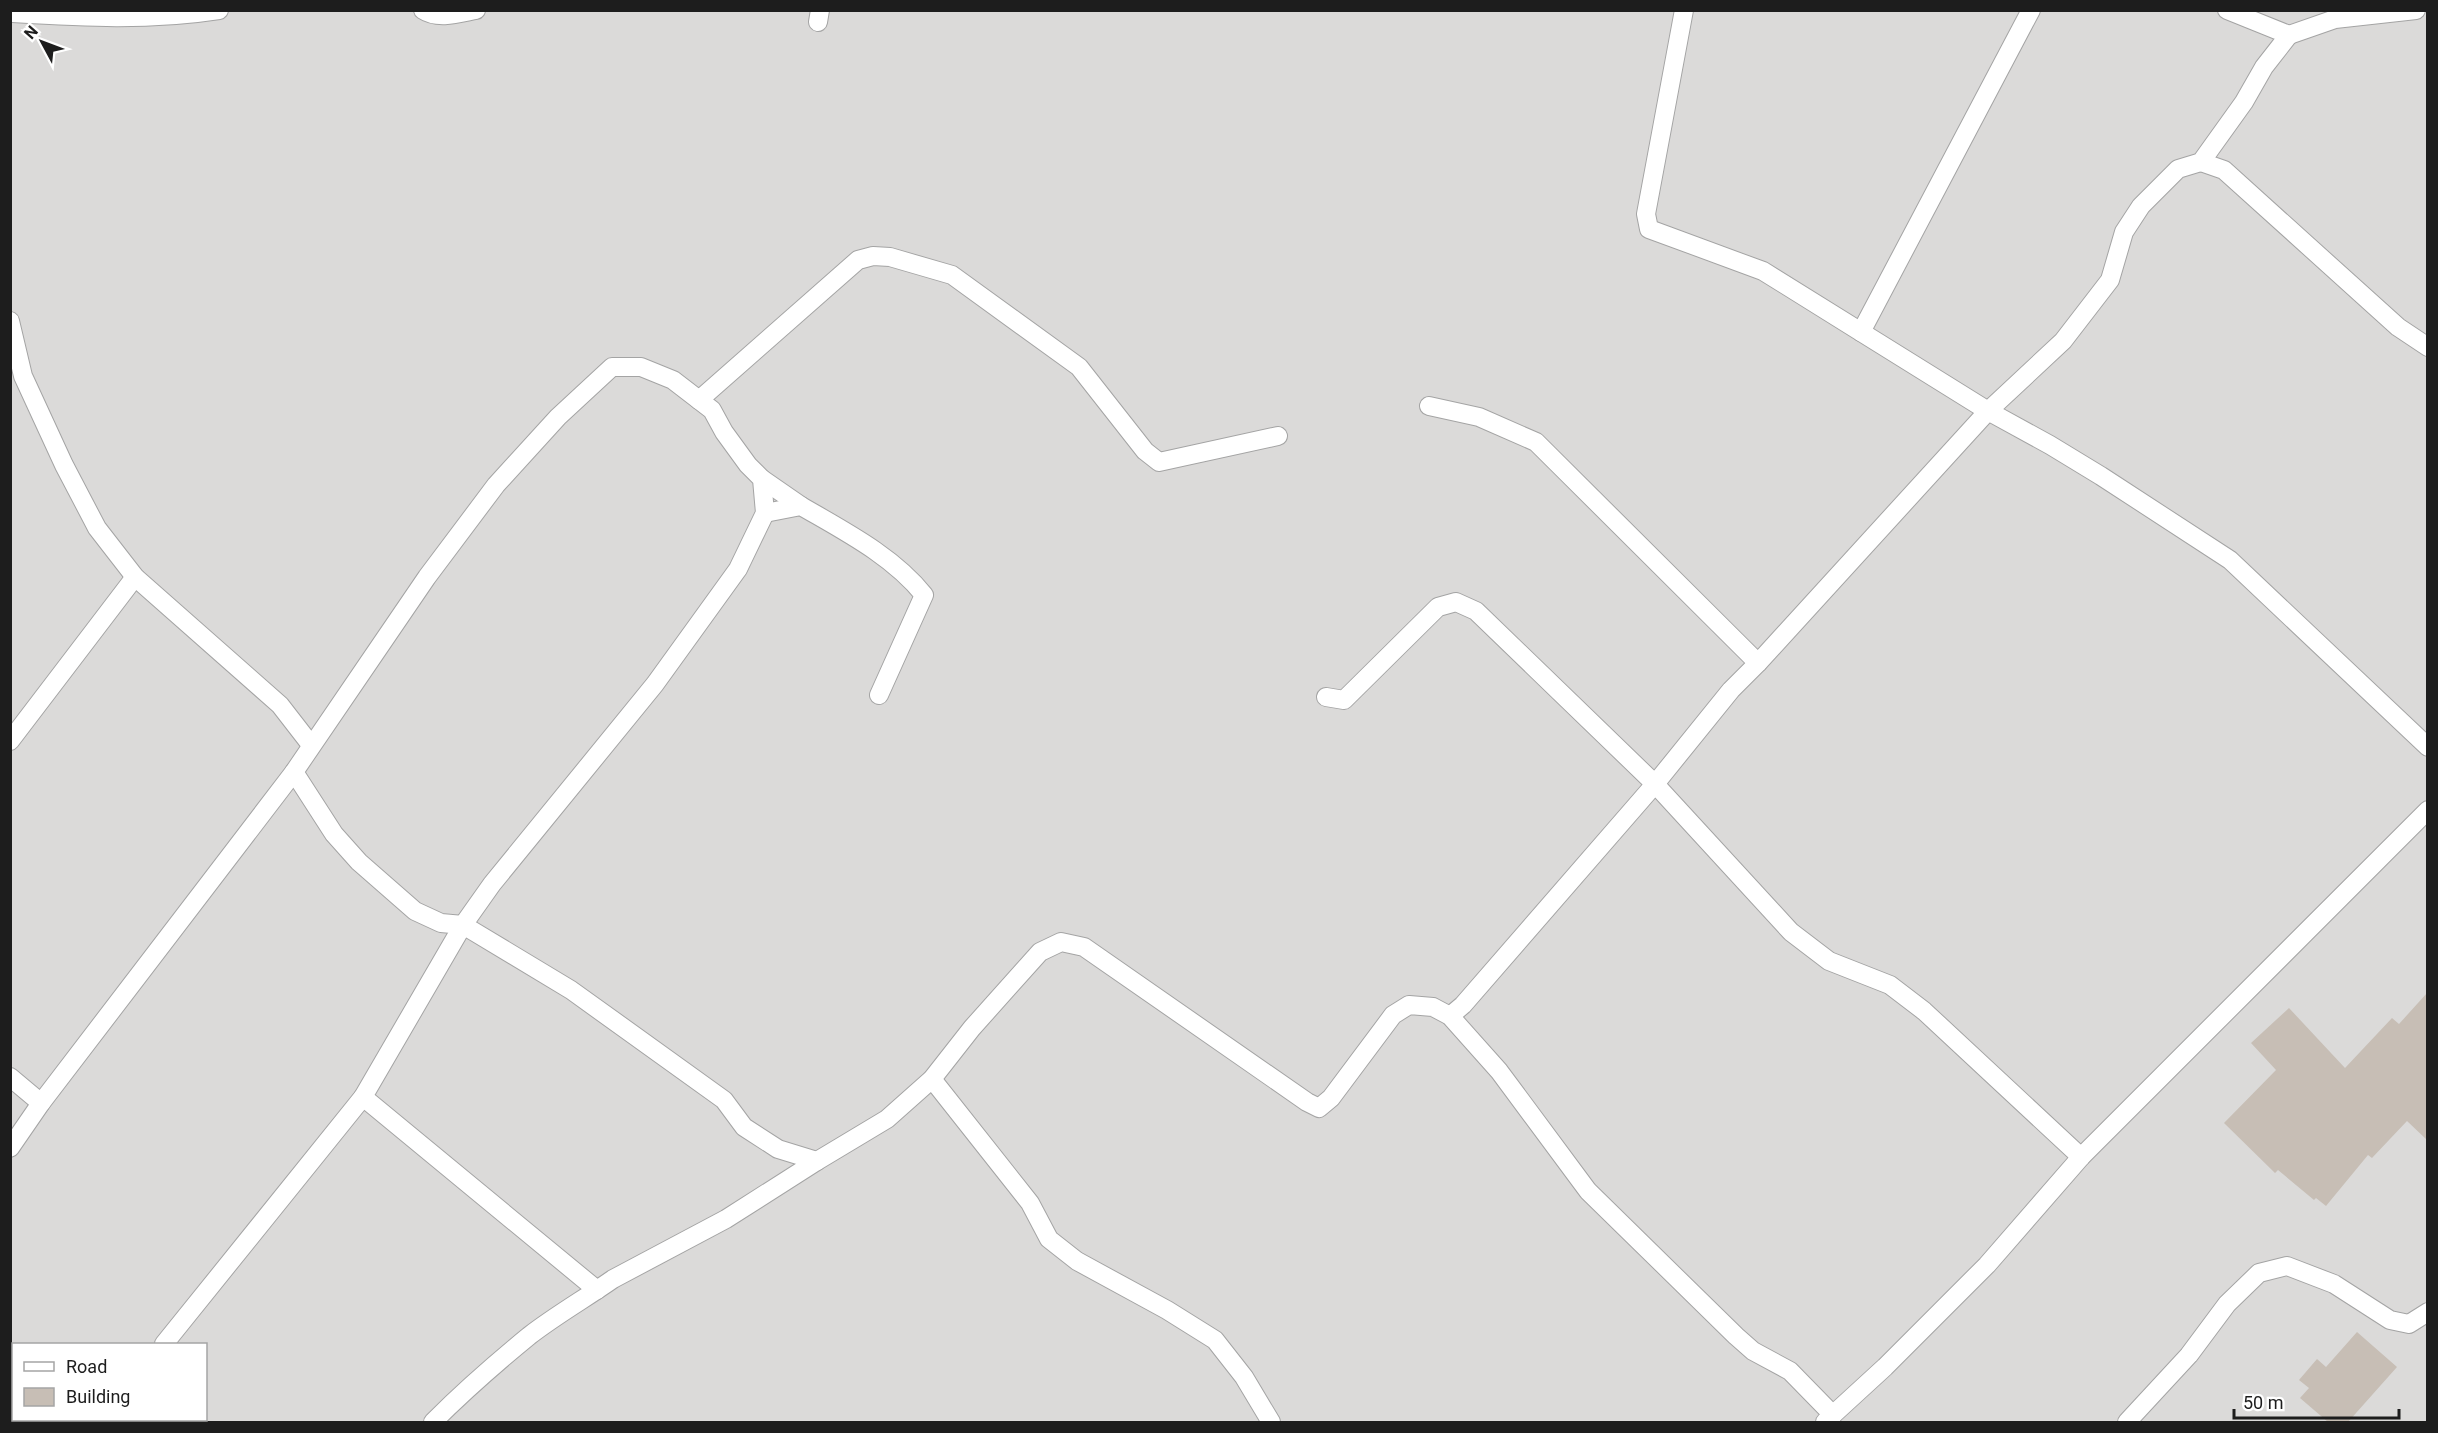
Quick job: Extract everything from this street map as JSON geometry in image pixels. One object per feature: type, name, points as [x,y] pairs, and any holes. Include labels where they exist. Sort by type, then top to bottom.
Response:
[{"type":"street","points":[[10,13],[98,18],[164,17],[219,10]]},
{"type":"street","points":[[423,10],[428,14],[445,15],[476,10]]},
{"type":"street","points":[[1684,10],[1646,214],[1649,229],[1763,272],[1988,411],[2050,445],[2230,560],[2427,747]]},
{"type":"street","points":[[1861,332],[2031,10]]},
{"type":"street","points":[[2227,10],[2289,36]]},
{"type":"street","points":[[2201,162],[2244,102],[2264,67],[2289,36],[2335,19],[2416,10]]},
{"type":"street","points":[[1450,1016],[1463,1005],[1656,784],[1731,690],[1988,411],[2063,341],[2110,280],[2124,232],[2141,206],[2178,168],[2201,162],[2224,170],[2398,327],[2427,347]]},
{"type":"street","points":[[699,400],[858,260],[873,256],[890,257],[952,275],[1079,367],[1145,451],[1159,462],[1278,436]]},
{"type":"street","points":[[10,321],[23,376],[64,465],[97,528],[135,577],[280,705],[311,745]]},
{"type":"street","points":[[10,1149],[41,1103],[294,772],[427,577],[496,485],[558,417],[612,367],[641,367],[673,380],[712,410],[723,432],[748,465],[762,479],[801,507],[862,542],[914,582],[924,595],[879,695]]},
{"type":"street","points":[[1429,406],[1479,417],[1536,442],[1758,663]]},
{"type":"street","points":[[165,1343],[363,1097],[463,925],[492,884],[669,666],[738,569],[765,513],[762,479]]},
{"type":"street","points":[[765,513],[801,507]]},
{"type":"street","points":[[10,741],[135,577]]},
{"type":"street","points":[[1326,697],[1344,700],[1438,607],[1456,602],[1476,611],[1656,784],[1791,932],[1828,961],[1890,985],[1924,1011],[2081,1156]]},
{"type":"street","points":[[294,772],[334,834],[359,862],[415,911],[441,923],[463,925],[571,990],[724,1100],[744,1127],[778,1149],[818,1161]]},
{"type":"street","points":[[433,1422],[530,1336],[597,1290],[726,1219],[887,1119],[932,1078],[972,1028],[1040,952],[1061,942],[1084,947],[1307,1102],[1319,1108],[1331,1098],[1393,1015],[1409,1005],[1432,1007],[1450,1016],[1499,1071],[1588,1191],[1736,1336],[1753,1351],[1790,1371],[1829,1419],[1885,1367],[1986,1265],[2081,1156],[2427,810]]},
{"type":"street","points":[[10,1077],[41,1103]]},
{"type":"street","points":[[932,1078],[1030,1203],[1049,1239],[1077,1261],[1167,1310],[1215,1340],[1244,1377],[1270,1422]]},
{"type":"street","points":[[363,1097],[597,1290]]},
{"type":"street","points":[[2127,1422],[2189,1355],[2227,1304],[2259,1273],[2287,1266],[2334,1284],[2390,1320],[2409,1324],[2427,1312]]},
{"type":"shaded area","points":[[10,11],[2427,11],[2427,1422],[11,1422]]},
{"type":"building","points":[[2427,993],[2427,1140],[2407,1121],[2372,1158],[2368,1155],[2326,1206],[2316,1198],[2314,1200],[2278,1170],[2275,1173],[2224,1123],[2276,1070],[2251,1043],[2289,1008],[2345,1068],[2392,1018],[2399,1024]]},
{"type":"building","points":[[2357,1332],[2397,1367],[2348,1422],[2328,1422],[2300,1398],[2309,1388],[2299,1380],[2317,1359],[2326,1367]]}]
